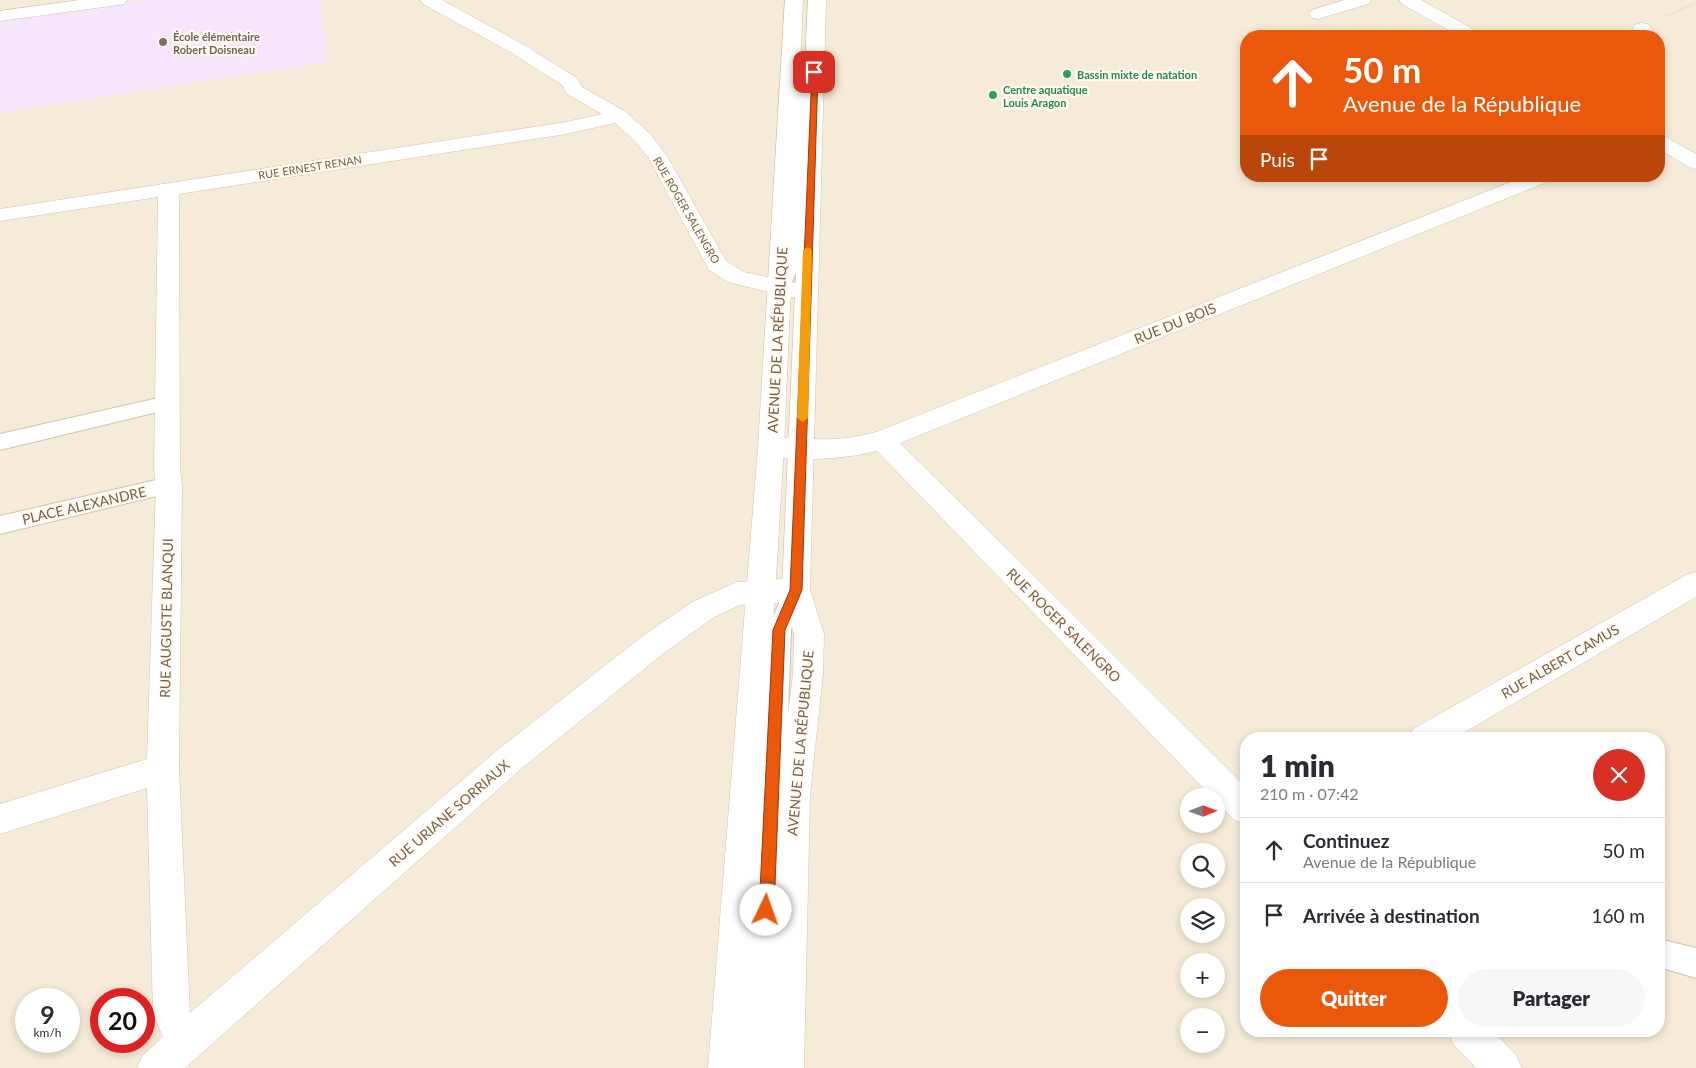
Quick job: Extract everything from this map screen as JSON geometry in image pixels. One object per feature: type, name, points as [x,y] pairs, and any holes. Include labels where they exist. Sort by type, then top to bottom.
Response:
[{"type":"street","points":[[0,16],[118,0]]},
{"type":"street","name":"RUE ROGER SALENGRO","points":[[430,0],[518,49],[570,82],[574,90],[619,116],[643,138],[657,156],[717,265],[736,277],[780,288],[807,292]]},
{"type":"street","name":"AVENUE DE LA RÉPUBLIQUE","points":[[727,1068],[762,592],[780,288],[794,0]]},
{"type":"street","name":"AVENUE DE LA RÉPUBLIQUE","points":[[785,1068],[794,795],[808,674],[809,634],[796,590],[817,0]]},
{"type":"street","points":[[1318,14],[1362,0]]},
{"type":"street","points":[[1408,0],[1461,30]]},
{"type":"street","name":"RUE ERNEST RENAN","points":[[0,215],[566,128],[619,116]]},
{"type":"street","points":[[1665,145],[1696,163]]},
{"type":"street","name":"RUE DU BOIS","points":[[771,446],[801,448],[860,447],[884,440],[1530,182]]},
{"type":"street","name":"RUE AUGUSTE BLANQUI","points":[[170,189],[167,468],[169,485],[163,769],[170,1014],[185,1043]]},
{"type":"street","name":"RUE ROGER SALENGRO","points":[[884,440],[892,452],[1240,803]]},
{"type":"street","name":"RUE ALBERT CAMUS","points":[[1436,732],[1696,583]]},
{"type":"street","name":"RUE URIANE SORRIAUX","points":[[156,1068],[511,758],[654,644],[704,609],[737,594],[796,590]]},
{"type":"street","points":[[0,819],[163,769]]},
{"type":"street","points":[[1472,1037],[1503,1068]]},
{"type":"lane","points":[[0,442],[168,403]]},
{"type":"lane","name":"PLACE ALEXANDRE","points":[[0,525],[169,485]]},
{"type":"lane","points":[[760,1068],[779,630],[796,590]]},
{"type":"lane","points":[[1665,955],[1696,963]]},
{"type":"shaded area","points":[[0,0],[148,0],[0,22]]},
{"type":"shaded area","name":"École élémentaire Robert Doisneau","points":[[148,0],[321,0],[327,62],[0,113],[0,22]]},
{"type":"shaded area","points":[[321,0],[1696,0],[1696,1068],[0,1068],[0,113],[327,62]]},
{"type":"slow traffic","points":[[803,418],[808,250]]},
{"type":"place","name":"École élémentaire Robert Doisneau","points":[[163,42]]},
{"type":"place","name":"Bassin mixte de natation","points":[[1067,74]]},
{"type":"place","name":"Centre aquatique Louis Aragon","points":[[993,95]]},
{"type":"route","points":[[766,910],[779,630],[796,590],[814,72]]}]
